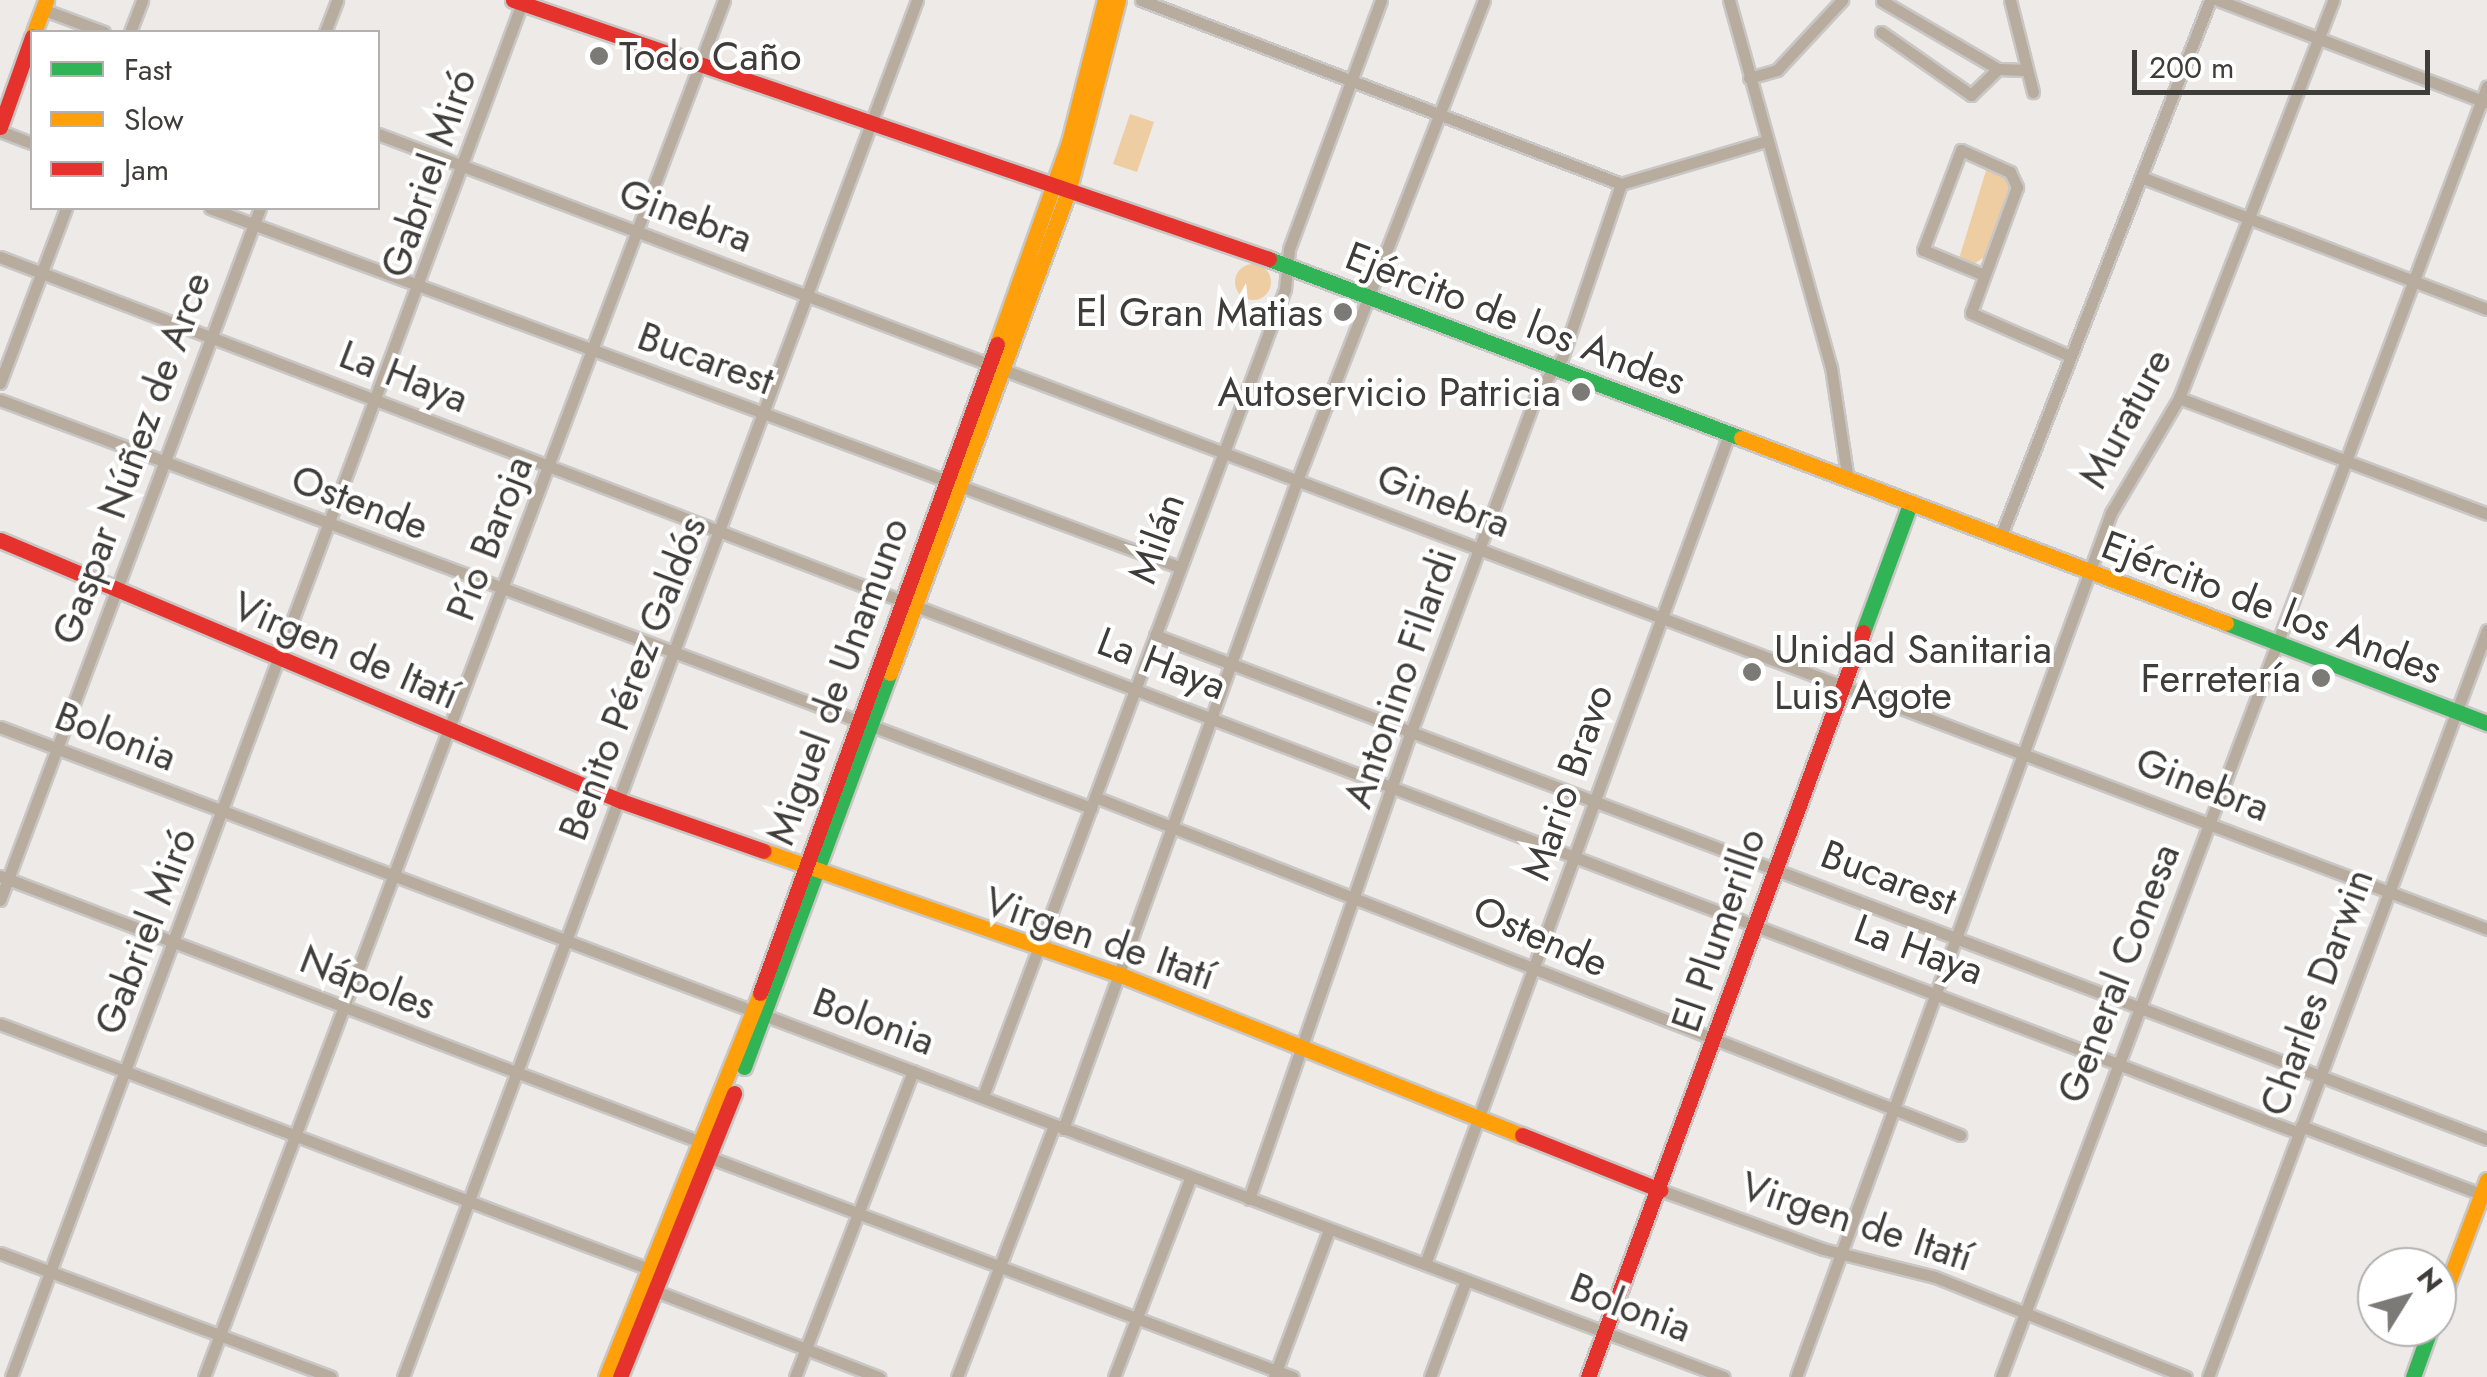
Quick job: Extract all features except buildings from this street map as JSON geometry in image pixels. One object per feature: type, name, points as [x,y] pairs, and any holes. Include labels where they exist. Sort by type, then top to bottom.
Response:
[{"type":"street","points":[[131,30],[142,0]]},
{"type":"street","points":[[327,30],[337,0]]},
{"type":"street","name":"Pío Baroja","points":[[204,1377],[552,465],[724,0]]},
{"type":"street","name":"Benito Pérez Galdós","points":[[403,1377],[917,0]]},
{"type":"street","name":"Miguel de Unamuno","points":[[1061,190],[1106,0]]},
{"type":"street","name":"Miguel de Unamuno","points":[[620,1377],[650,1289],[707,1150],[859,724],[1061,190],[1118,0]]},
{"type":"street","points":[[1141,0],[1440,120],[1621,184],[1766,141]]},
{"type":"street","name":"Milán","points":[[983,1096],[1224,450],[1380,0]]},
{"type":"street","points":[[957,1377],[998,1265],[1122,975],[1177,830],[1230,664],[1298,478],[1484,0]]},
{"type":"street","points":[[1728,0],[1830,368],[1848,481]]},
{"type":"street","points":[[1749,78],[1777,70],[1842,0]]},
{"type":"street","points":[[2010,0],[2033,92]]},
{"type":"street","name":"Murature","points":[[2000,538],[2210,0]]},
{"type":"street","points":[[2218,0],[2484,102]]},
{"type":"street","name":"Murature","points":[[1796,1377],[2088,573],[2128,478],[2179,398],[2333,0]]},
{"type":"street","name":"Ejército de los Andes","points":[[519,1],[1287,265],[2487,723]]},
{"type":"street","name":"Gabriel Miró","points":[[11,1377],[423,286],[519,1]]},
{"type":"street","points":[[1882,1],[1998,69],[2027,70]]},
{"type":"street","points":[[35,30],[44,5],[100,30]]},
{"type":"street","points":[[1882,32],[1971,95],[1998,69]]},
{"type":"street","points":[[30,44],[0,129],[30,142]]},
{"type":"street","name":"General Conesa","points":[[2001,1377],[2487,86]]},
{"type":"street","name":"Ginebra","points":[[380,135],[2021,749],[2487,929]]},
{"type":"street","points":[[1984,275],[1923,250],[1961,150],[2016,180],[1972,313],[2070,356]]},
{"type":"street","points":[[2142,177],[2487,309]]},
{"type":"street","name":"Antonino Filardi","points":[[1249,1199],[1478,548],[1538,391],[1556,368],[1621,184]]},
{"type":"street","points":[[0,383],[65,210]]},
{"type":"street","name":"Bucarest","points":[[216,210],[1179,567]]},
{"type":"street","name":"Gaspar Núñez de Arce","points":[[0,900],[4,877],[57,749],[259,210]]},
{"type":"street","name":"La Haya","points":[[0,257],[1396,784],[1756,924],[1938,989],[2300,1130],[2484,1187]]},
{"type":"street","points":[[2179,398],[2487,514]]},
{"type":"street","name":"Ostende","points":[[0,400],[859,724],[1177,830],[1358,896],[1715,1044],[1960,1135]]},
{"type":"street","name":"Mario Bravo","points":[[1425,1264],[1536,968],[1591,801],[1730,434]]},
{"type":"street","name":"El Plumerillo","points":[[1588,1377],[1715,1044],[1772,868],[1910,504]]},
{"type":"street","name":"Virgen de Itatí","points":[[0,540],[621,801],[1122,975],[1660,1190],[2024,1313],[2186,1377]]},
{"type":"street","name":"Charles Darwin","points":[[2208,1377],[2487,630]]},
{"type":"street","name":"Bucarest","points":[[1156,635],[2487,1138]]},
{"type":"street","name":"Bolonia","points":[[0,727],[566,943],[983,1096],[1190,1179],[1724,1377]]},
{"type":"street","name":"Nápoles","points":[[4,877],[518,1074],[1275,1374],[1294,1377]]},
{"type":"street","points":[[0,1024],[657,1272]]},
{"type":"street","points":[[796,1377],[913,1070]]},
{"type":"street","points":[[1114,1377],[1190,1179]]},
{"type":"street","points":[[2457,1259],[2484,1187]]},
{"type":"street","points":[[1275,1374],[1329,1230]]},
{"type":"street","points":[[0,1253],[331,1377]]},
{"type":"street","points":[[1430,1377],[1466,1280]]},
{"type":"street","points":[[650,1289],[879,1377]]},
{"type":"street","name":"Miguel de Unamuno","points":[[606,1377],[650,1289]]},
{"type":"street","points":[[2413,1377],[2424,1347]]},
{"type":"shaded area","points":[[1130,114],[1154,122],[1137,172],[1113,164]]},
{"type":"shaded area","points":[[1988,164],[2011,183],[1986,256],[1971,266],[1958,262]]},
{"type":"shaded area","points":[[1253,264],[1266,269],[1271,282],[1266,295],[1253,300],[1240,295],[1235,282],[1240,269]]},
{"type":"traffic: fast","points":[[1269,259],[1741,438]]},
{"type":"traffic: fast","points":[[1863,632],[1910,504]]},
{"type":"traffic: fast","points":[[2226,623],[2487,723]]},
{"type":"traffic: fast","points":[[744,1067],[890,673]]},
{"type":"traffic: fast","points":[[2413,1377],[2424,1347]]},
{"type":"traffic: slow","points":[[35,30],[46,0]]},
{"type":"traffic: slow","points":[[997,344],[1069,142],[1105,0]]},
{"type":"traffic: slow","points":[[890,673],[1068,192],[1118,0]]},
{"type":"traffic: slow","points":[[1741,438],[2226,623]]},
{"type":"traffic: slow","points":[[764,851],[1121,975],[1522,1135]]},
{"type":"traffic: slow","points":[[606,1377],[760,993]]},
{"type":"traffic: slow","points":[[2457,1259],[2487,1180]]},
{"type":"traffic: jam","points":[[513,0],[1269,259]]},
{"type":"traffic: jam","points":[[0,127],[30,43]]},
{"type":"traffic: jam","points":[[760,993],[997,344]]},
{"type":"traffic: jam","points":[[0,540],[621,801],[764,851]]},
{"type":"traffic: jam","points":[[1588,1377],[1863,632]]},
{"type":"traffic: jam","points":[[620,1377],[734,1093]]},
{"type":"traffic: jam","points":[[1522,1135],[1660,1190]]},
{"type":"place","name":"Todo Caño","points":[[599,56]]},
{"type":"place","name":"El Gran Matias","points":[[1343,312]]},
{"type":"place","name":"Autoservicio Patricia","points":[[1581,392]]},
{"type":"place","name":"Unidad Sanitaria Luis Agote","points":[[1752,672]]},
{"type":"place","name":"Ferretería","points":[[2321,678]]}]
